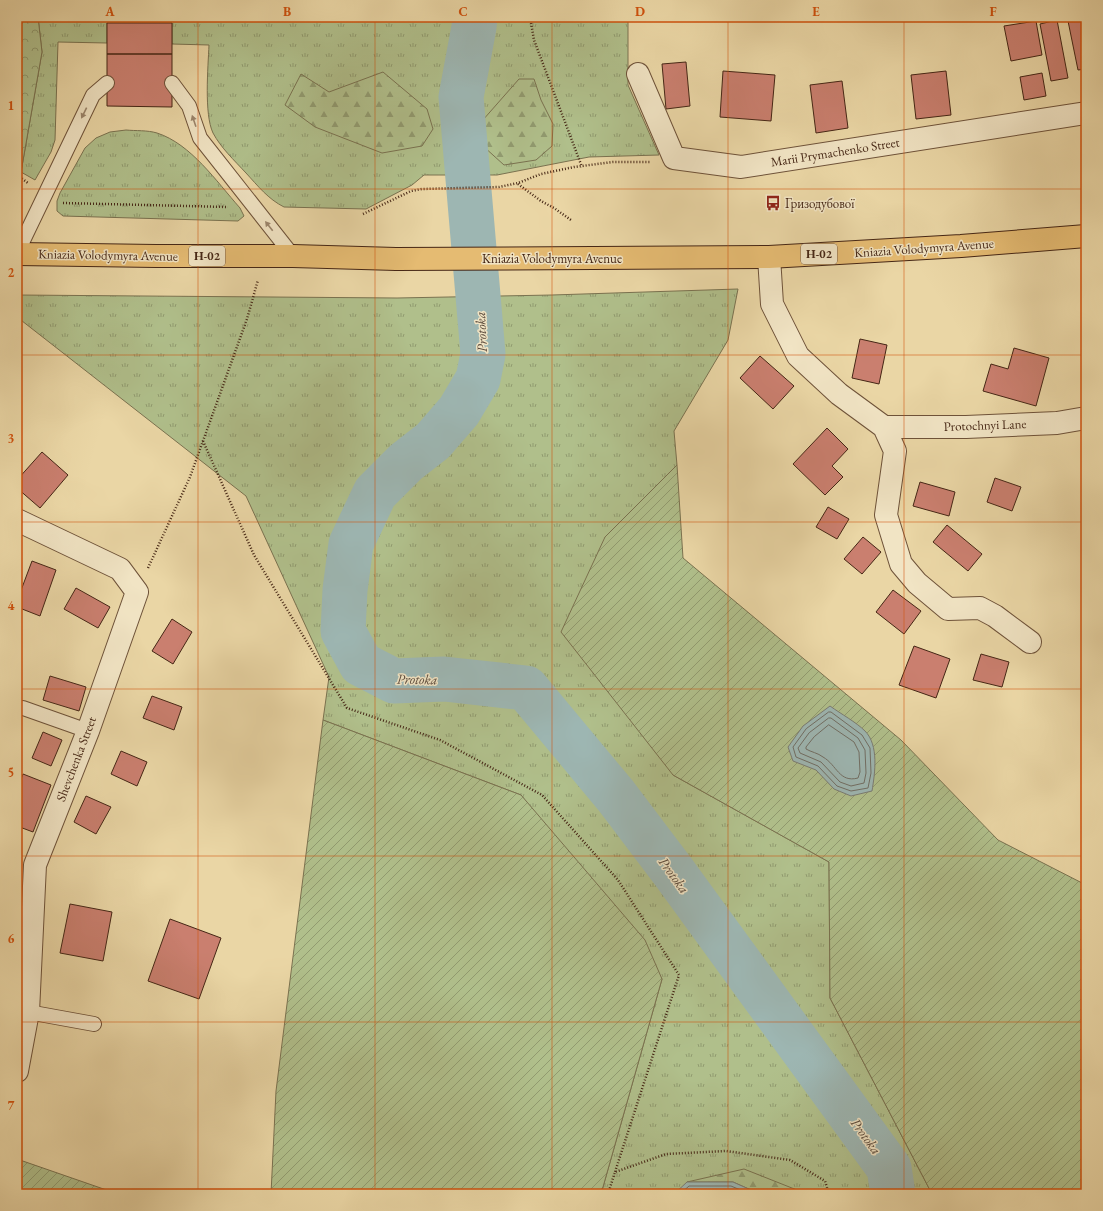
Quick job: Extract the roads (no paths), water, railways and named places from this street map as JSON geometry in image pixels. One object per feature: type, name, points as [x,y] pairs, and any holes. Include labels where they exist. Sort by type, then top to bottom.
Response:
[{"type":"main road","name":"Kniazia Volodymyra Avenue","points":[[17,253],[156,256],[293,256],[396,259],[769,257],[961,246],[1086,236]]},
{"type":"street","name":"Marii Prymachenko Street","points":[[638,74],[674,158],[741,167],[1086,113]]},
{"type":"street","points":[[769,257],[772,304],[798,356],[839,394],[884,427],[895,451],[886,515],[901,564],[917,583],[948,609],[980,608],[995,616],[1030,642]]},
{"type":"street","name":"Protochnyi Lane","points":[[884,427],[966,427],[1042,424],[1086,418]]},
{"type":"street","name":"Shevchenka Street","points":[[17,520],[120,570],[137,592],[88,731],[35,865],[28,1012],[17,1071]]},
{"type":"lane","points":[[17,253],[93,95],[107,83]]},
{"type":"lane","points":[[172,83],[189,106],[200,138],[293,256]]},
{"type":"lane","points":[[23,708],[88,731]]},
{"type":"lane","points":[[28,1012],[94,1024]]},
{"type":"water","points":[[830,706],[857,724],[869,737],[874,751],[875,760],[872,791],[851,796],[834,789],[816,770],[793,761],[788,747],[803,726]]},
{"type":"water","points":[[687,1182],[733,1182],[760,1194],[674,1194]]},
{"type":"waterway","name":"Protoka","points":[[475,17],[461,97],[483,354],[478,379],[459,411],[433,441],[406,462],[375,493],[351,544],[345,590],[343,631],[361,664],[394,681],[444,679],[526,688],[616,796],[675,874],[889,1168],[893,1194]]},
{"type":"place","name":"Гризодубової","points":[[773,203]]}]
